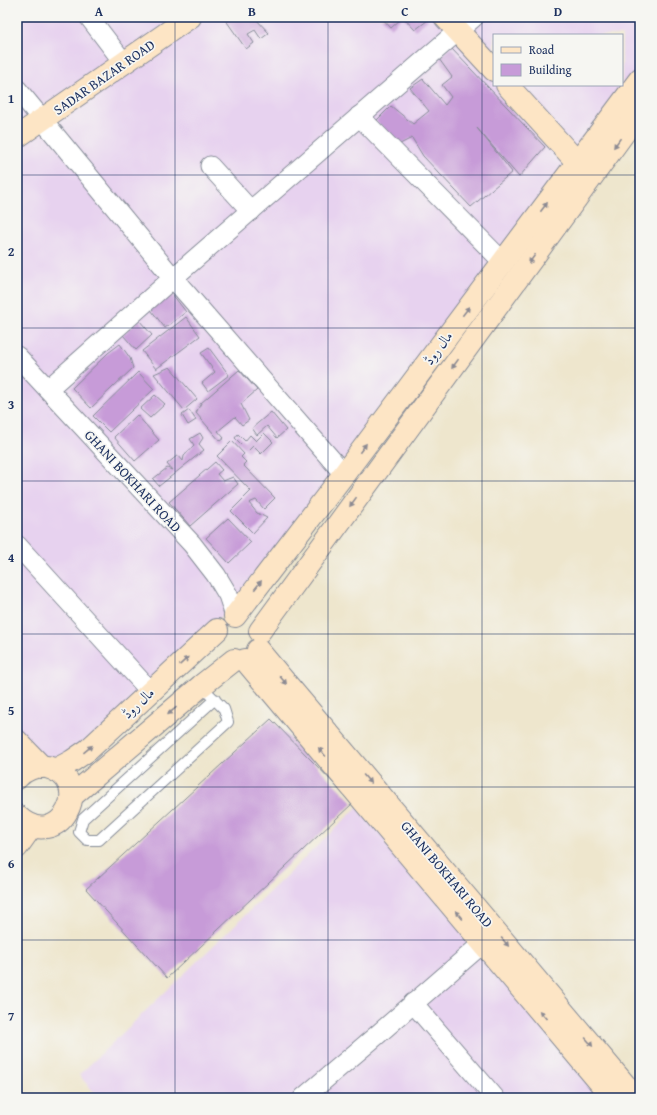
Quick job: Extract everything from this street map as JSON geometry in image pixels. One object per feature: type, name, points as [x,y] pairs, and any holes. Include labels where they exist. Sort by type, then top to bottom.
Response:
[{"type":"main road","name":"SADAR BAZAR ROAD","points":[[17,137],[190,17]]},
{"type":"main road","points":[[459,22],[493,69]]},
{"type":"main road","name":"مال روڈ","points":[[235,616],[344,474],[640,78]]},
{"type":"main road","points":[[508,86],[577,162]]},
{"type":"main road","name":"مال روڈ","points":[[72,796],[208,693],[249,650],[640,111]]},
{"type":"main road","points":[[235,616],[242,616],[250,619],[256,624],[249,650],[221,653],[217,646],[217,630],[227,618],[235,616]]},
{"type":"main road","name":"مال روڈ","points":[[17,777],[26,770],[35,767],[49,768],[72,762],[88,750],[217,630]]},
{"type":"main road","name":"GHANI BOKHARI ROAD","points":[[249,650],[483,943],[614,1098]]},
{"type":"main road","name":"GHANI BOKHARI ROAD","points":[[249,650],[636,1098]]},
{"type":"main road","points":[[17,741],[49,768],[63,776],[69,784],[72,796],[67,813],[61,820],[52,825],[42,827],[25,821],[17,848]]},
{"type":"street","points":[[89,17],[124,62]]},
{"type":"street","points":[[48,389],[359,116],[459,22]]},
{"type":"street","points":[[17,90],[173,278],[344,474]]},
{"type":"street","points":[[359,116],[503,262]]},
{"type":"street","points":[[210,166],[251,211]]},
{"type":"street","name":"GHANI BOKHARI ROAD","points":[[17,356],[192,544],[216,575],[228,595],[235,616]]},
{"type":"street","points":[[17,545],[151,692]]},
{"type":"street","points":[[302,1098],[483,943]]},
{"type":"street","points":[[413,1003],[495,1098]]},
{"type":"lane","points":[[208,693],[224,709],[228,722],[99,840],[87,840],[79,832],[83,819],[208,693]]},
{"type":"shaded area","points":[[17,17],[640,17],[640,72],[245,593],[88,750],[42,767],[17,741]]},
{"type":"shaded area","points":[[373,792],[633,1098],[99,1098],[79,1075]]},
{"type":"building","points":[[229,17],[254,17],[269,33],[261,39],[255,30],[248,34],[254,43],[246,49],[225,19]]},
{"type":"building","points":[[381,17],[403,17],[391,28]]},
{"type":"building","points":[[403,17],[426,17],[428,20],[415,30]]},
{"type":"building","points":[[451,48],[545,147],[519,177],[477,128],[512,172],[471,207],[423,156],[412,138],[400,144],[376,121],[391,106],[413,124],[429,111],[410,88],[423,79],[445,105],[451,97],[442,85],[452,77],[439,59]]},
{"type":"building","points":[[169,290],[186,312],[165,328],[148,306]]},
{"type":"building","points":[[186,317],[200,336],[156,369],[142,351]]},
{"type":"building","points":[[139,320],[152,335],[136,350],[123,335]]},
{"type":"building","points":[[120,344],[130,358],[133,368],[91,408],[72,388],[108,353]]},
{"type":"building","points":[[209,348],[229,375],[208,391],[202,383],[215,372],[201,353]]},
{"type":"building","points":[[170,367],[197,399],[184,410],[154,374]]},
{"type":"building","points":[[239,370],[257,390],[241,404],[249,420],[242,425],[235,417],[218,431],[224,438],[220,441],[196,413],[201,403]]},
{"type":"building","points":[[138,372],[154,389],[109,432],[93,416]]},
{"type":"building","points":[[155,395],[165,404],[150,418],[140,409]]},
{"type":"building","points":[[189,410],[196,420],[188,425],[182,415]]},
{"type":"building","points":[[271,412],[286,430],[277,438],[267,426],[257,435],[252,428]]},
{"type":"building","points":[[137,415],[159,440],[135,461],[114,437]]},
{"type":"building","points":[[200,433],[203,438],[199,444],[204,450],[159,486],[153,479],[167,468],[172,470],[167,464],[178,455],[183,461],[184,456],[194,445],[190,439]]},
{"type":"building","points":[[264,433],[273,442],[261,454],[253,446],[248,451],[235,438],[238,434],[245,441],[250,435],[256,441]]},
{"type":"building","points":[[232,441],[244,454],[241,457],[246,462],[243,465],[275,498],[264,509],[256,500],[249,503],[257,513],[267,518],[253,533],[231,511],[251,491],[217,456]]},
{"type":"building","points":[[215,462],[222,470],[217,474],[223,481],[233,477],[238,484],[190,526],[169,502]]},
{"type":"building","points":[[228,518],[251,542],[229,563],[206,538]]},
{"type":"building","points":[[271,719],[353,803],[167,978],[86,889]]}]
